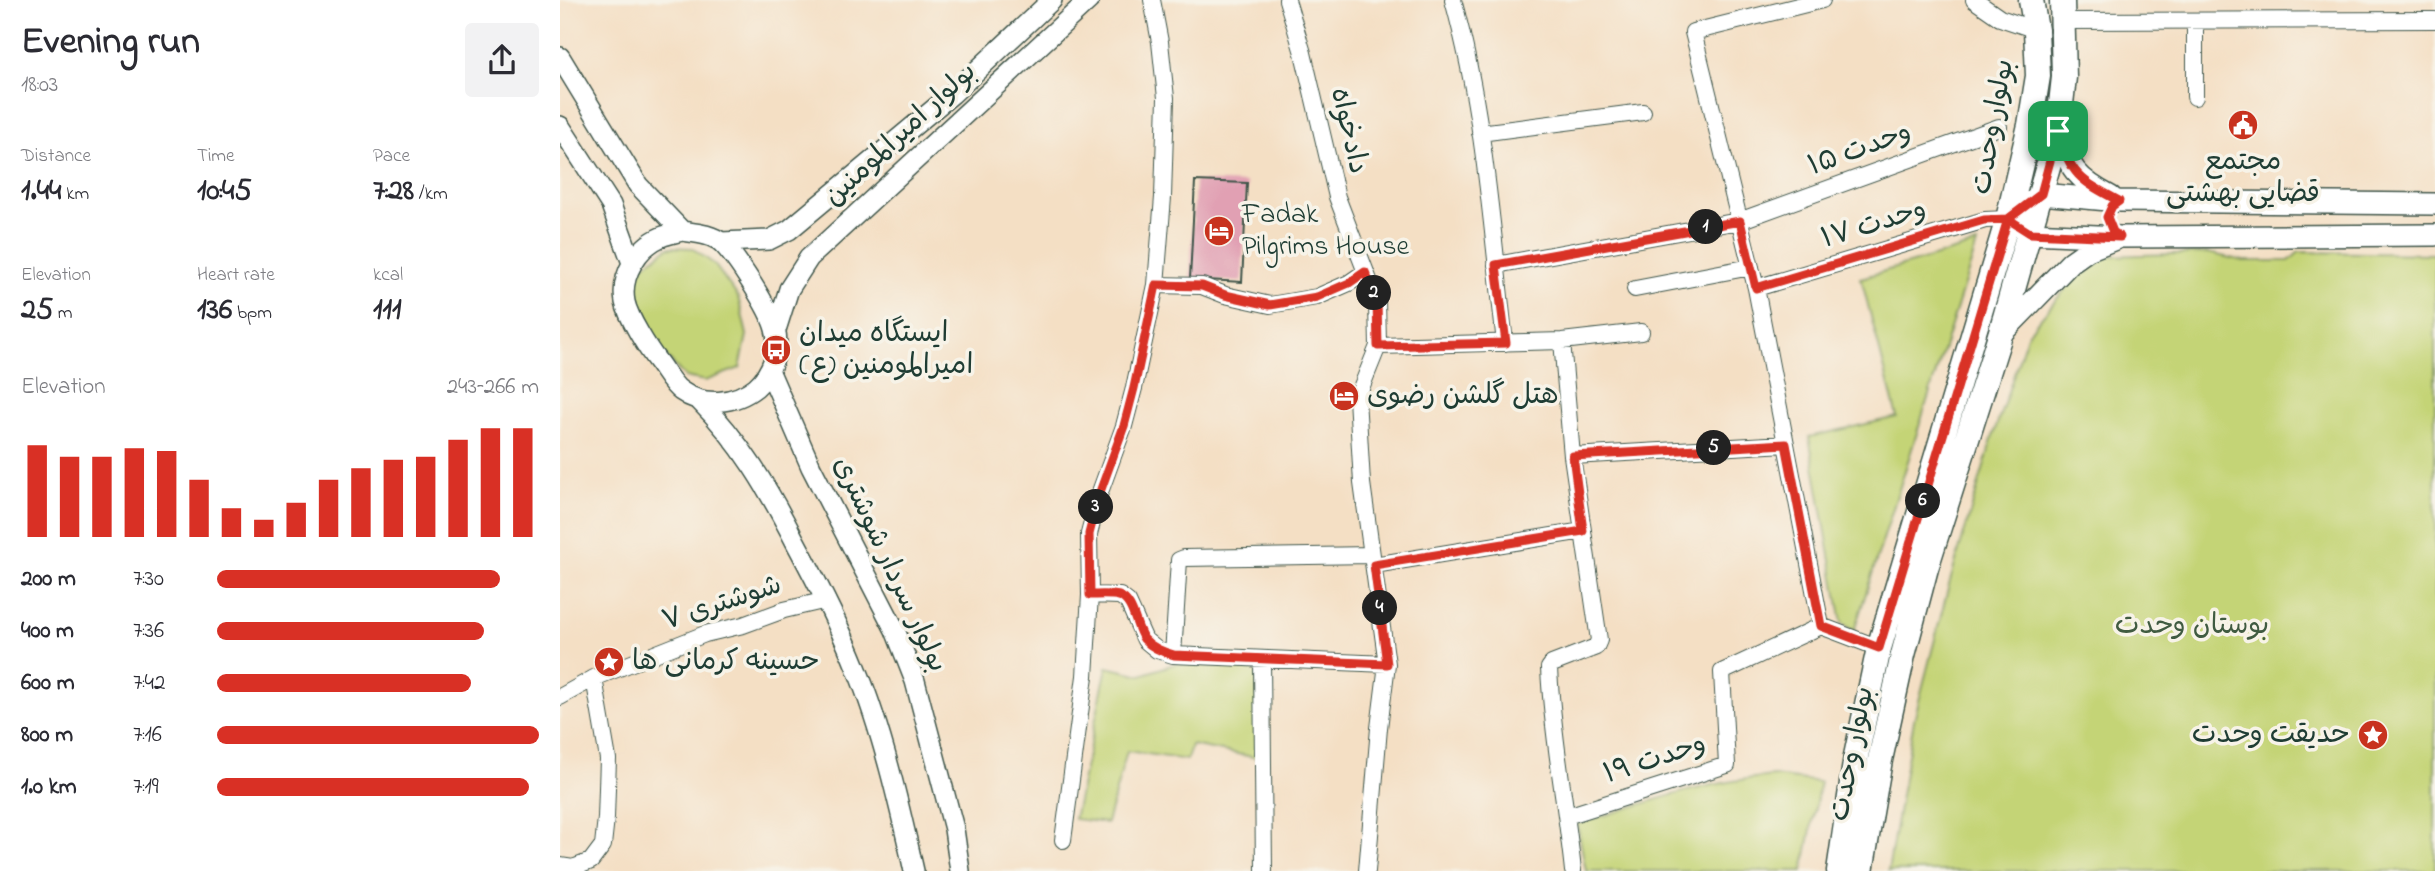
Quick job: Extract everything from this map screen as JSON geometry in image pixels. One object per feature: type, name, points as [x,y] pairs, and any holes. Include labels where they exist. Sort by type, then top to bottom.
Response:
[{"type":"main road","name":"بولوار وحدت","points":[[1839,871],[1856,756],[1879,648],[2008,219],[2038,76],[2036,30],[2031,0]]},
{"type":"main road","name":"بولوار وحدت","points":[[1861,871],[1880,760],[1926,568],[2000,335],[2058,131],[2064,78],[2063,11]]},
{"type":"main road","points":[[2058,131],[2064,156],[2074,172],[2088,185],[2119,201]]},
{"type":"main road","points":[[2435,204],[2119,201],[2041,194],[2008,219],[2030,233],[2120,237],[2435,235]]},
{"type":"main road","points":[[2119,201],[2112,206],[2107,217],[2113,232],[2120,237]]},
{"type":"main road","points":[[2000,335],[2071,262],[2088,250],[2120,237]]},
{"type":"street","name":"بولوار امیرالمومنین","points":[[721,242],[769,240],[789,230],[952,94],[1052,0]]},
{"type":"street","name":"بولوار امیرالمومنین","points":[[776,330],[789,289],[809,258],[1089,0]]},
{"type":"street","points":[[1063,840],[1085,676],[1090,595],[1089,534],[1100,492],[1124,426],[1156,285],[1163,197],[1166,98],[1152,0]]},
{"type":"street","name":"دادخواه","points":[[1287,0],[1303,53],[1337,197],[1377,301],[1378,346]]},
{"type":"street","points":[[1453,0],[1462,33],[1480,133],[1506,343]]},
{"type":"street","points":[[1822,0],[1693,32],[1756,288],[1821,626],[1879,648]]},
{"type":"street","points":[[1974,0],[2000,18],[2036,30]]},
{"type":"street","points":[[2063,11],[2195,22],[2435,20]]},
{"type":"street","points":[[2195,22],[2196,97]]},
{"type":"street","points":[[560,57],[638,185],[682,231]]},
{"type":"street","points":[[1480,133],[1643,112]]},
{"type":"street","points":[[560,126],[611,205],[632,263]]},
{"type":"street","name":"وحدت ۱۵","points":[[1496,265],[1740,221],[1999,127]]},
{"type":"street","name":"وحدت ۱۷","points":[[1756,288],[1984,220],[2008,219]]},
{"type":"street","points":[[698,399],[719,402],[739,397],[757,386],[769,370],[776,350],[776,330],[751,281],[721,242],[702,233],[682,231],[662,236],[645,247],[632,263],[625,282],[625,303],[647,348],[663,369],[680,390],[698,399],[723,424],[766,485],[827,600],[857,669],[899,804],[914,871]]},
{"type":"street","points":[[1635,289],[1751,267]]},
{"type":"street","points":[[1156,285],[1202,286],[1225,295],[1270,305],[1317,297],[1349,283],[1365,272]]},
{"type":"street","points":[[1367,871],[1387,664],[1362,483],[1357,398],[1378,346],[1562,341],[1641,332]]},
{"type":"street","points":[[1562,341],[1573,456],[1599,644],[1552,664],[1549,668],[1551,711],[1573,871]]},
{"type":"street","name":"بولوار سردار شوشتری","points":[[769,370],[811,467],[895,630],[915,681],[954,829],[960,871]]},
{"type":"street","points":[[1573,456],[1786,444]]},
{"type":"street","points":[[1174,655],[1179,561],[1184,558],[1373,560],[1583,531]]},
{"type":"street","points":[[1090,595],[1120,596],[1128,602],[1145,640],[1157,650],[1174,655],[1387,664]]},
{"type":"street","name":"شوشتری ۷","points":[[560,697],[594,678],[705,635],[784,610],[827,600]]},
{"type":"street","name":"وحدت ۱۹","points":[[1567,816],[1727,765],[1722,672],[1821,626]]},
{"type":"street","points":[[1262,659],[1264,871]]},
{"type":"street","points":[[560,866],[573,867],[590,861],[603,845],[608,759],[594,678]]},
{"type":"green space","points":[[1977,244],[1854,631],[1842,623],[1809,437],[1897,417],[1861,278]]},
{"type":"green space","points":[[669,247],[692,248],[714,264],[738,297],[747,335],[740,368],[705,381],[685,377],[650,339],[633,299],[639,269]]},
{"type":"green space","name":"بوستان وحدت","points":[[2299,252],[2435,254],[2435,871],[1888,871],[1914,720],[1950,581],[1993,436],[2028,333],[2082,269],[2106,256],[2208,253],[2244,261],[2289,261]]},
{"type":"green space","points":[[1177,663],[1257,669],[1258,758],[1191,745],[1187,760],[1127,751],[1107,823],[1074,819],[1107,667],[1141,675]]},
{"type":"green space","points":[[1774,776],[1820,782],[1803,871],[1586,871],[1577,824],[1699,788]]},
{"type":"building","name":"Fadak Pilgrims House","points":[[1195,181],[1247,183],[1242,282],[1190,279]]},
{"type":"place","name":"مجتمع قضایی بهشتی","points":[[2243,125]]},
{"type":"place","name":"Fadak Pilgrims House","points":[[1219,231]]},
{"type":"place","name":"ایستگاه میدان امیرالمومنین (ع)","points":[[776,350]]},
{"type":"place","name":"هتل گلشن رضوی","points":[[1344,396]]},
{"type":"place","name":"حسینه کرمانی ها","points":[[609,662]]},
{"type":"place","name":"حدیقت وحدت","points":[[2373,735]]},
{"type":"route","points":[[2058,131],[2041,194],[2008,219],[1984,220],[1756,288],[1740,221],[1496,265],[1506,343],[1378,346],[1377,301],[1365,272],[1349,283],[1317,297],[1270,305],[1225,295],[1202,286],[1156,285],[1124,426],[1100,492],[1089,534],[1090,595],[1120,596],[1128,602],[1145,640],[1157,650],[1174,655],[1387,664],[1374,565],[1583,531],[1573,456],[1786,444],[1821,626],[1879,648],[2008,219],[2030,233],[2120,237],[2113,232],[2107,217],[2112,206],[2119,201],[2088,185],[2074,172],[2064,156],[2058,131]]}]
